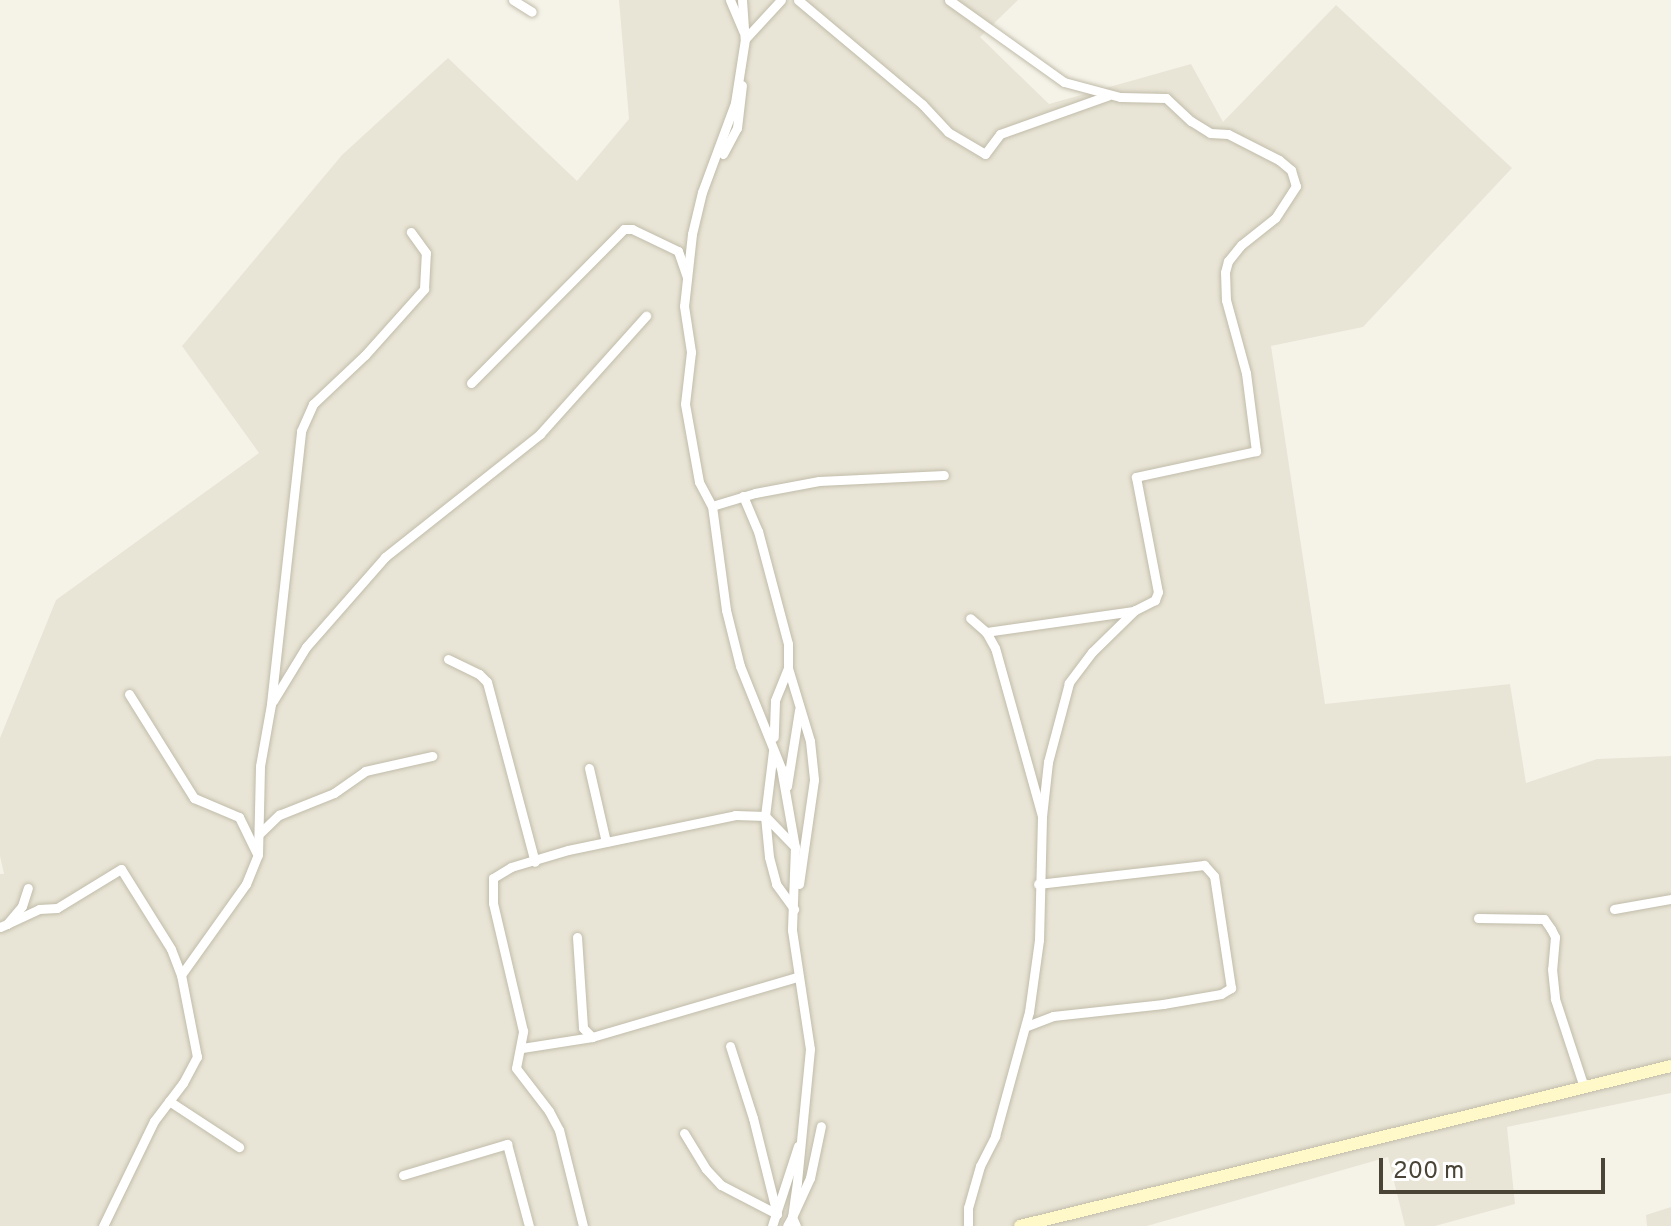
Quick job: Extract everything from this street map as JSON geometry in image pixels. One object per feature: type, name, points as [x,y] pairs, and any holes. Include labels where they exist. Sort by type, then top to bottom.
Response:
[{"type":"main road","points":[[1020,1226],[1671,1066]]},
{"type":"street","points":[[513,0],[532,12]]},
{"type":"street","points":[[730,0],[744,36]]},
{"type":"street","points":[[742,0],[744,36],[735,103],[712,165],[692,234],[684,313],[691,345],[686,390],[688,424],[699,482],[712,506],[726,610],[740,666],[774,747],[795,847],[797,977],[810,1049],[792,1223]]},
{"type":"street","points":[[744,36],[781,0]]},
{"type":"street","points":[[798,0],[922,104],[948,132],[985,154],[1000,134],[1111,95]]},
{"type":"street","points":[[949,0],[1064,82],[1111,95],[1170,100],[1191,121],[1210,133],[1228,134],[1279,160],[1291,170],[1296,186],[1275,218],[1235,253],[1225,272],[1226,300],[1246,373],[1256,451],[1136,477],[1158,592],[1155,600],[1135,610],[1092,652],[1069,683],[1048,762],[1038,884],[1039,940],[1027,1026],[995,1136],[980,1166],[968,1208],[968,1226]]},
{"type":"street","points":[[471,383],[624,229],[632,229],[678,251],[689,280]]},
{"type":"street","points":[[181,975],[246,884],[258,855],[260,766],[271,704],[301,431],[313,404],[365,355],[424,289],[426,253],[411,232]]},
{"type":"street","points":[[271,704],[306,647],[385,557],[546,428],[646,316]]},
{"type":"street","points":[[712,506],[743,496],[819,481],[944,475]]},
{"type":"street","points":[[743,496],[758,531],[788,644],[788,668],[810,741],[814,780],[800,882],[794,894]]},
{"type":"street","points":[[986,632],[1135,610]]},
{"type":"street","points":[[970,618],[986,632],[995,648],[1042,816]]},
{"type":"street","points":[[448,659],[479,674],[487,682],[535,862]]},
{"type":"street","points":[[788,668],[775,701],[774,747],[765,816],[769,857],[776,884],[794,909]]},
{"type":"street","points":[[129,694],[194,798],[239,817],[258,855]]},
{"type":"street","points":[[786,794],[800,707]]},
{"type":"street","points":[[259,834],[279,815],[334,793],[365,771],[432,756]]},
{"type":"street","points":[[589,768],[606,842]]},
{"type":"street","points":[[583,1226],[559,1130],[549,1111],[516,1068],[523,1031],[490,888],[493,878],[511,867],[606,842],[727,816],[765,816],[795,847]]},
{"type":"street","points":[[1027,1026],[1053,1016],[1163,1004],[1221,994],[1231,988],[1214,876],[1204,865],[1038,884]]},
{"type":"street","points":[[3,925],[39,909],[57,908],[121,869],[171,949],[181,975],[197,1057],[154,1121],[103,1226]]},
{"type":"street","points":[[3,925],[22,906],[28,888]]},
{"type":"street","points":[[1614,909],[1671,899]]},
{"type":"street","points":[[1478,918],[1544,919],[1551,929],[1555,937],[1552,969],[1555,999],[1584,1087]]},
{"type":"street","points":[[577,937],[583,1028],[592,1037]]},
{"type":"street","points":[[522,1048],[592,1037],[797,977]]},
{"type":"street","points":[[730,1046],[753,1118],[777,1214]]},
{"type":"street","points":[[169,1101],[239,1147]]},
{"type":"street","points":[[792,1223],[810,1178],[821,1126]]},
{"type":"street","points":[[684,1133],[721,1185],[777,1214]]},
{"type":"street","points":[[772,1226],[800,1139]]},
{"type":"street","points":[[403,1175],[507,1144],[516,1190],[529,1226]]},
{"type":"shaded area","points":[[619,0],[1018,0],[980,37],[1049,104],[1191,64],[1223,122],[1336,5],[1512,168],[1363,327],[1271,346],[1325,704],[1510,684],[1526,783],[1597,759],[1671,756],[1671,1093],[1507,1127],[1515,1204],[1435,1226],[1405,1226],[1388,1157],[1147,1226],[0,1226],[0,874],[4,874],[0,856],[0,738],[56,600],[259,453],[182,346],[342,155],[448,58],[577,181],[629,119]]},
{"type":"shaded area","points":[[1671,1207],[1671,1226],[1647,1226],[1646,1215]]}]
